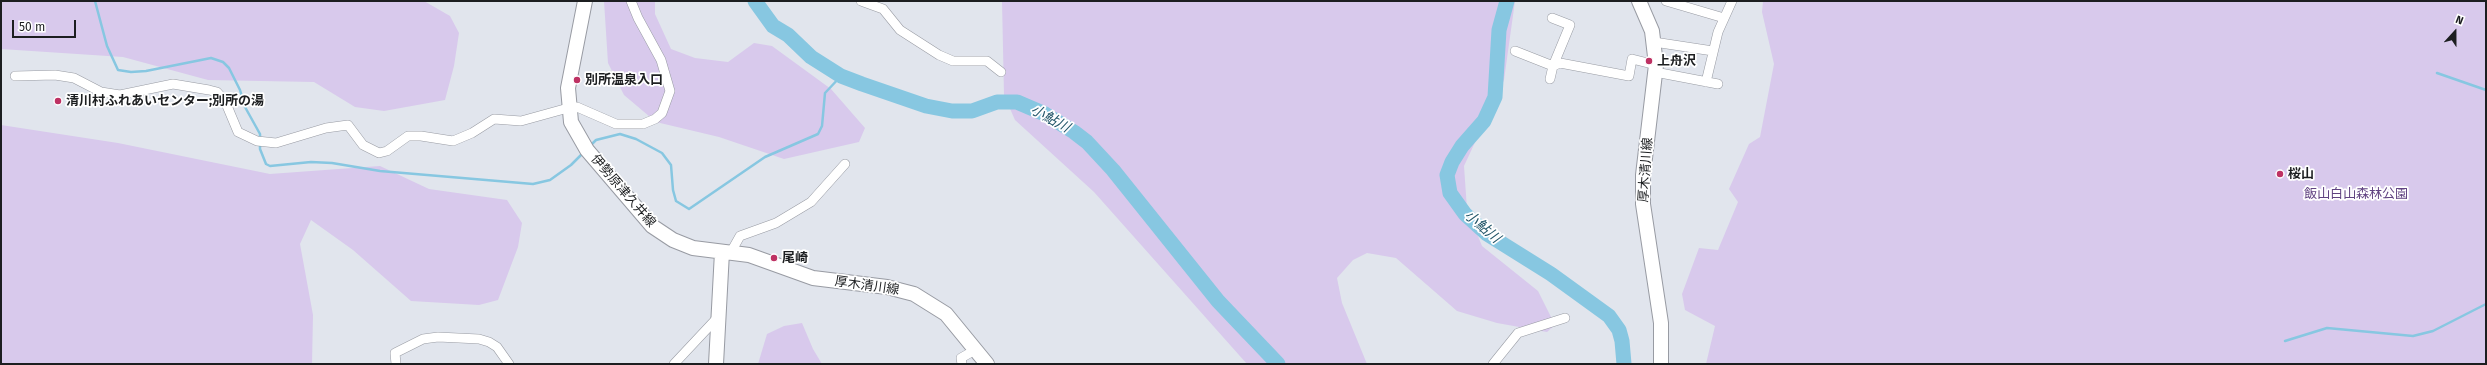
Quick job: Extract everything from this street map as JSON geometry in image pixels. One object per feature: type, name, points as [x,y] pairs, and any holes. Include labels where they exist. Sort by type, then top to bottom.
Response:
[{"type":"main road","name":"伊勢原津久井線","points":[[585,1],[569,82],[568,108],[571,122],[580,140],[652,226],[681,244],[698,249],[727,252]]},
{"type":"main road","name":"厚木清川線","points":[[1639,1],[1654,42],[1655,69],[1643,175],[1643,204],[1661,323],[1661,364]]},
{"type":"main road","name":"厚木清川線","points":[[727,252],[749,255],[813,278],[887,287],[914,294],[946,314],[987,364]]},
{"type":"main road","points":[[716,364],[719,316],[727,252]]},
{"type":"street","points":[[15,76],[55,75],[74,78],[101,92],[114,95],[173,84],[209,90],[217,92],[225,101],[238,132],[257,141],[276,143],[332,126],[348,124],[363,145],[379,153],[387,151],[408,136],[421,136],[453,141],[472,134],[494,119],[521,121],[568,108],[577,107],[616,124],[643,124],[655,119],[662,113],[670,92],[668,79],[661,60],[638,18],[631,1]]},
{"type":"street","points":[[861,1],[883,9],[900,30],[939,55],[953,60],[987,61],[1001,72]]},
{"type":"street","points":[[1666,1],[1724,18]]},
{"type":"street","points":[[1706,82],[1713,51],[1724,18],[1732,1]]},
{"type":"street","points":[[1550,79],[1553,66],[1570,25],[1552,18]]},
{"type":"street","points":[[1654,42],[1713,51]]},
{"type":"street","points":[[1515,51],[1553,66],[1560,63],[1628,76],[1632,59],[1655,69],[1718,84]]},
{"type":"street","points":[[727,252],[740,236],[776,223],[811,202],[845,164]]},
{"type":"street","points":[[674,364],[719,316]]},
{"type":"street","points":[[1493,364],[1518,333],[1565,318]]},
{"type":"street","points":[[396,364],[395,353],[423,339],[438,337],[479,339],[489,342],[497,347],[509,364]]},
{"type":"street","points":[[962,364],[961,358],[975,350]]},
{"type":"green space","points":[[1,1],[424,1],[450,16],[459,33],[454,66],[445,100],[384,111],[355,107],[314,82],[208,80],[123,57],[1,49]]},
{"type":"green space","points":[[604,1],[655,1],[655,14],[671,49],[695,58],[728,62],[754,43],[772,46],[831,89],[865,128],[859,142],[784,159],[719,137],[656,122],[624,95],[608,63]]},
{"type":"green space","points":[[1002,1],[1515,1],[1504,80],[1464,166],[1467,209],[1482,246],[1538,291],[1555,325],[1547,332],[1497,323],[1457,311],[1396,258],[1367,253],[1353,260],[1337,278],[1342,303],[1367,364],[1247,364],[1094,192],[1015,120],[1004,95]]},
{"type":"green space","name":"飯山白山森林公園","points":[[1763,1],[2486,1],[2486,364],[1706,364],[1715,326],[1685,310],[1682,294],[1699,248],[1718,250],[1738,202],[1729,189],[1749,144],[1760,137],[1774,64],[1762,12]]},
{"type":"green space","points":[[1,125],[118,143],[270,174],[380,166],[429,189],[507,200],[522,223],[518,247],[498,300],[479,305],[411,301],[353,250],[311,220],[300,244],[313,315],[312,364],[1,364]]},
{"type":"green space","points":[[802,323],[813,349],[822,364],[758,364],[767,334],[784,326]]},
{"type":"waterway","points":[[95,1],[107,46],[118,70],[131,72],[146,71],[211,58],[223,62],[229,68],[240,90],[245,107],[260,134],[260,149],[266,164],[270,166],[311,162],[332,163],[380,171],[533,184],[550,180],[571,165],[584,152]]},
{"type":"waterway","name":"小鮎川","points":[[755,1],[773,26],[788,35],[811,57],[841,76],[926,106],[952,111],[972,111],[997,102],[1017,102],[1045,114],[1074,132],[1087,142],[1113,170],[1218,301],[1278,364]]},
{"type":"waterway","name":"小鮎川","points":[[1507,1],[1499,30],[1495,97],[1484,121],[1462,146],[1452,162],[1447,175],[1450,193],[1465,214],[1487,234],[1551,274],[1609,316],[1619,330],[1622,341],[1624,364]]},
{"type":"waterway","points":[[2437,73],[2486,90]]},
{"type":"waterway","points":[[590,146],[596,140],[620,134],[636,139],[662,153],[671,165],[673,190],[676,201],[689,209],[765,157],[818,134],[822,126],[825,93],[841,76]]},
{"type":"waterway","points":[[2285,341],[2327,328],[2413,336],[2433,331],[2486,304]]},
{"type":"waterway","name":"小鮎川","points":[[1272,364],[1275,361]]},
{"type":"place","name":"上舟沢","points":[[1649,61]]},
{"type":"place","name":"別所温泉入口","points":[[577,80]]},
{"type":"place","name":"清川村ふれあいセンター;別所の湯","points":[[58,101]]},
{"type":"place","name":"桜山","points":[[2280,174]]},
{"type":"place","name":"尾崎","points":[[774,258]]}]
